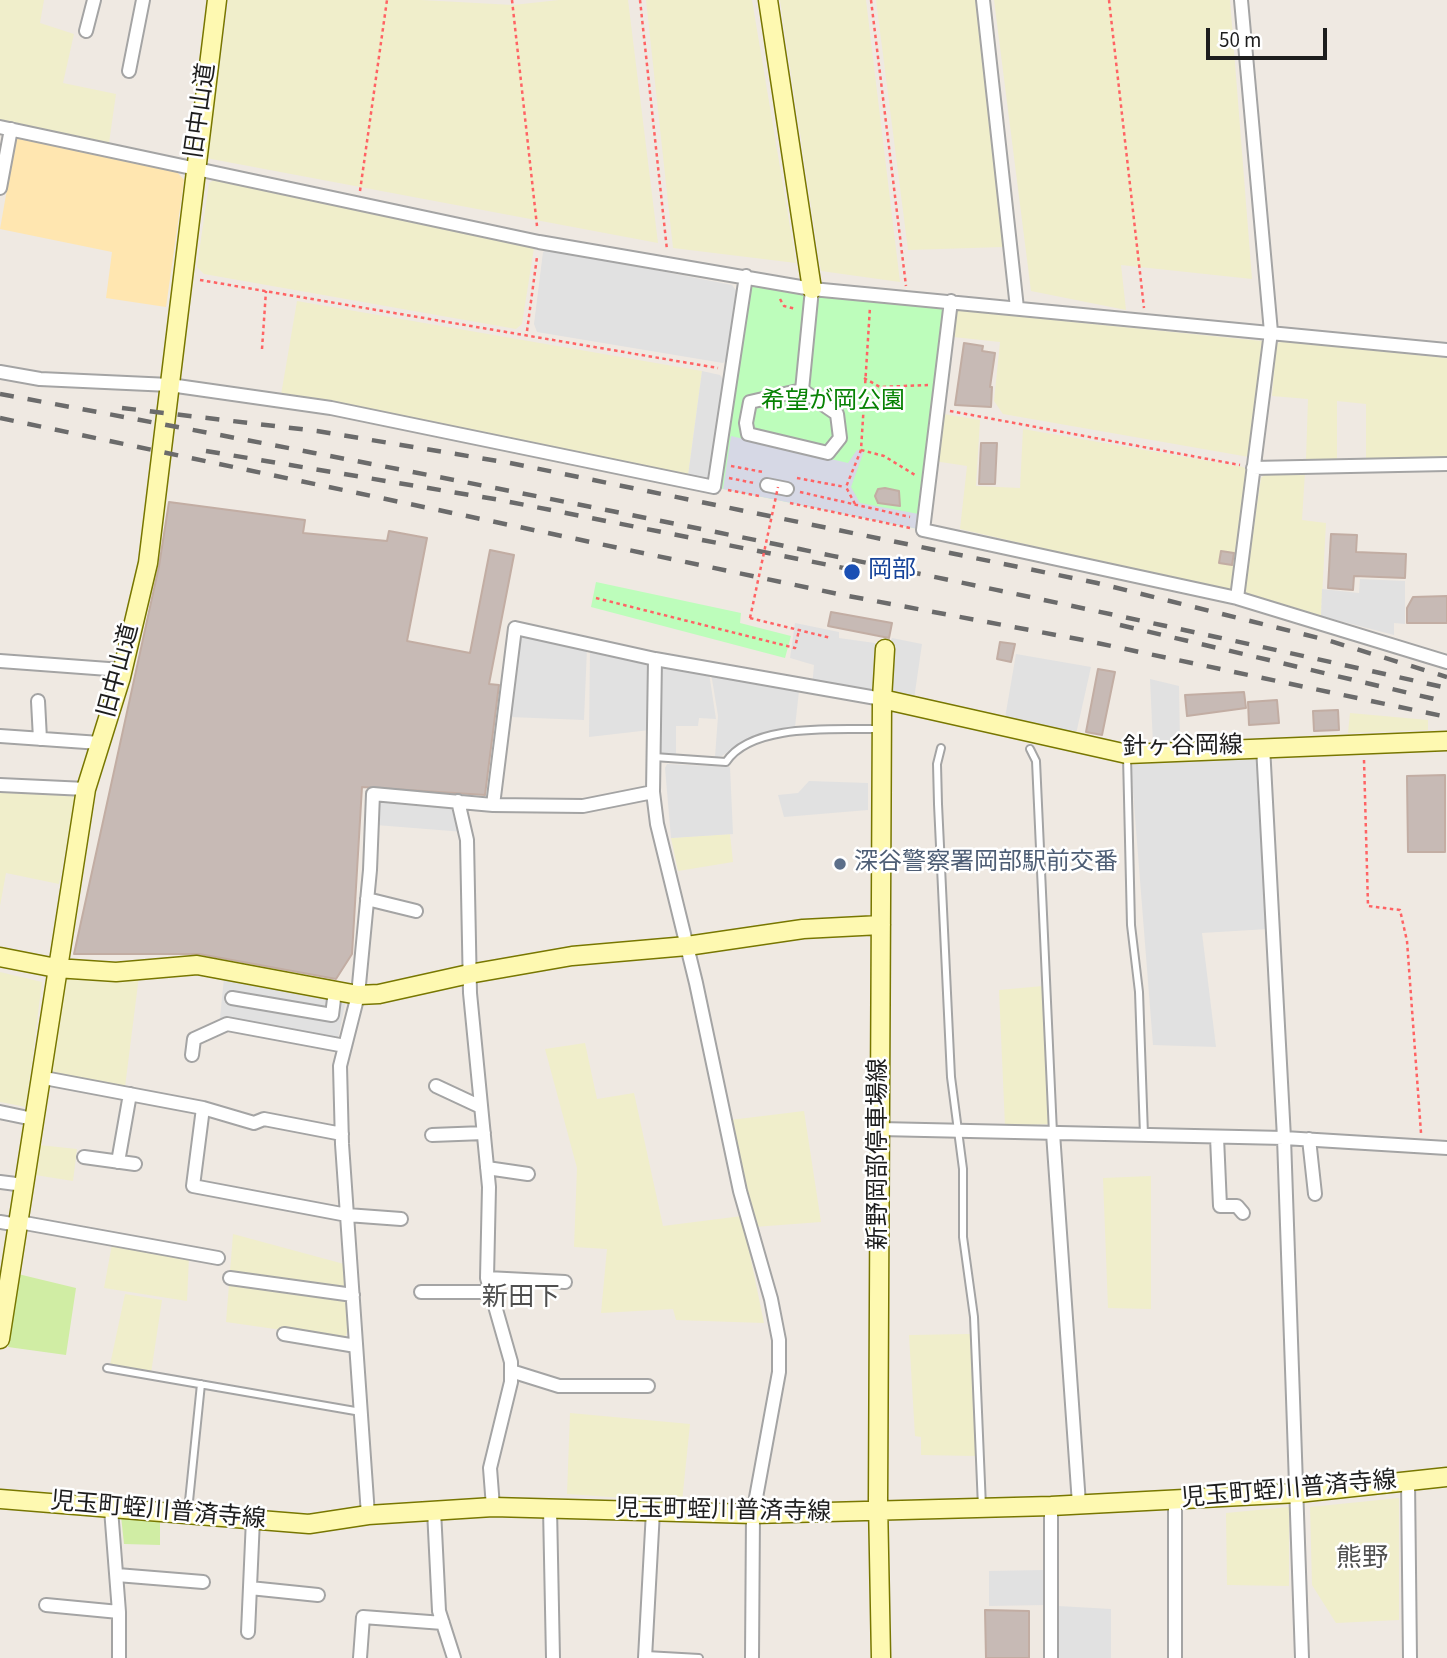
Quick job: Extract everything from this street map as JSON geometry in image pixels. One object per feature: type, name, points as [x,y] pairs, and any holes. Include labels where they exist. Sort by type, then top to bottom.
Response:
[{"type":"main road","name":"旧中山道","points":[[0,1339],[12,1223],[23,1185],[86,789],[122,670],[148,563],[181,276],[217,0]]},
{"type":"main road","points":[[768,0],[813,289]]},
{"type":"main road","name":"新野岡部停車場線","points":[[881,1658],[878,1513],[881,729],[885,649]]},
{"type":"main road","name":"針ヶ谷岡線","points":[[882,699],[1127,754],[1263,746],[1447,741]]},
{"type":"main road","points":[[0,957],[56,968],[116,972],[197,965],[358,995],[379,995],[469,974],[572,956],[687,946],[793,930],[881,925]]},
{"type":"main road","name":"児玉町蛭川普済寺線","points":[[0,1499],[309,1524],[368,1515],[493,1507],[753,1514],[878,1513],[1175,1501],[1298,1493],[1447,1476]]},
{"type":"street","points":[[86,31],[93,0]]},
{"type":"street","points":[[130,71],[144,0]]},
{"type":"street","points":[[983,0],[1017,308]]},
{"type":"street","points":[[1237,598],[1271,332],[1241,0]]},
{"type":"street","points":[[0,188],[6,128],[195,166],[358,205],[539,242],[813,289],[1447,351]]},
{"type":"street","points":[[0,372],[40,379],[170,385],[331,408],[714,487],[746,276]]},
{"type":"street","points":[[802,390],[813,289]]},
{"type":"street","points":[[951,301],[923,525],[1237,598],[1447,662]]},
{"type":"street","points":[[802,390],[837,414],[840,439],[828,453],[748,435],[746,423],[750,402],[802,390]]},
{"type":"street","points":[[1253,468],[1447,464]]},
{"type":"street","points":[[493,805],[515,628],[654,659],[882,699]]},
{"type":"street","points":[[654,659],[653,792],[657,824],[687,946],[740,1191],[771,1299],[779,1340],[779,1372],[753,1514],[752,1658]]},
{"type":"street","points":[[0,662],[122,670]]},
{"type":"street","points":[[38,701],[40,739]]},
{"type":"street","points":[[0,736],[100,743]]},
{"type":"street","points":[[1263,746],[1284,1138],[1302,1658]]},
{"type":"street","points":[[0,785],[86,789]]},
{"type":"street","points":[[368,1515],[347,1215],[340,1066],[358,995],[373,794],[493,805],[583,806],[653,792]]},
{"type":"street","points":[[458,801],[467,839],[469,974],[487,1168],[487,1278],[511,1362],[511,1382],[490,1468],[493,1507]]},
{"type":"street","points":[[367,899],[416,911]]},
{"type":"street","points":[[232,998],[332,1015],[335,991]]},
{"type":"street","points":[[192,1055],[194,1039],[227,1024],[345,1046]]},
{"type":"street","points":[[39,1077],[203,1108],[254,1124],[264,1119],[342,1134]]},
{"type":"street","points":[[436,1086],[481,1107]]},
{"type":"street","points":[[118,1162],[130,1094]]},
{"type":"street","points":[[203,1108],[193,1186],[347,1215],[401,1219]]},
{"type":"street","points":[[0,1112],[33,1119]]},
{"type":"street","points":[[880,1129],[1284,1138],[1447,1148]]},
{"type":"street","points":[[432,1135],[484,1133]]},
{"type":"street","points":[[1053,1133],[1079,1504]]},
{"type":"street","points":[[1217,1137],[1220,1206],[1237,1206],[1243,1213]]},
{"type":"street","points":[[1309,1139],[1315,1194]]},
{"type":"street","points":[[84,1157],[135,1164]]},
{"type":"street","points":[[487,1168],[528,1174]]},
{"type":"street","points":[[0,1182],[23,1185]]},
{"type":"street","points":[[12,1223],[218,1258]]},
{"type":"street","points":[[230,1278],[353,1295]]},
{"type":"street","points":[[487,1278],[565,1282]]},
{"type":"street","points":[[421,1292],[491,1292]]},
{"type":"street","points":[[284,1334],[356,1346]]},
{"type":"street","points":[[511,1371],[559,1386],[648,1386]]},
{"type":"street","points":[[1408,1480],[1410,1658]]},
{"type":"street","points":[[1175,1501],[1175,1658]]},
{"type":"street","points":[[1051,1506],[1051,1658]]},
{"type":"street","points":[[550,1508],[553,1658]]},
{"type":"street","points":[[111,1509],[120,1612],[119,1658]]},
{"type":"street","points":[[434,1510],[439,1611],[454,1658]]},
{"type":"street","points":[[645,1657],[653,1511]]},
{"type":"street","points":[[248,1632],[253,1520]]},
{"type":"street","points":[[117,1575],[203,1583]]},
{"type":"street","points":[[250,1588],[318,1595]]},
{"type":"street","points":[[46,1605],[120,1612]]},
{"type":"street","points":[[360,1658],[363,1617],[443,1623]]},
{"type":"lane","points":[[653,757],[726,762],[733,751],[776,735],[804,730],[881,729]]},
{"type":"lane","points":[[941,748],[937,764],[938,804],[951,1077],[963,1169],[963,1237],[974,1317],[983,1509]]},
{"type":"lane","points":[[1030,749],[1036,761],[1053,1133]]},
{"type":"lane","points":[[1127,754],[1131,925],[1139,992],[1144,1135]]},
{"type":"lane","points":[[107,1368],[361,1412]]},
{"type":"lane","points":[[188,1514],[201,1384]]},
{"type":"lane","points":[[645,1657],[699,1658]]},
{"type":"path","points":[[358,205],[387,0]]},
{"type":"path","points":[[512,0],[539,242],[527,331]]},
{"type":"path","points":[[640,0],[668,263]]},
{"type":"path","points":[[872,0],[906,286]]},
{"type":"path","points":[[1109,0],[1144,311]]},
{"type":"path","points":[[181,276],[732,370]]},
{"type":"path","points":[[261,349],[266,291]]},
{"type":"path","points":[[855,504],[846,487],[861,450],[871,293]]},
{"type":"path","points":[[864,378],[880,387],[939,385]]},
{"type":"path","points":[[936,409],[1253,468]]},
{"type":"path","points":[[861,450],[884,456],[908,472],[928,478]]},
{"type":"path","points":[[725,478],[741,481]]},
{"type":"path","points":[[714,487],[777,490],[750,618],[831,638]]},
{"type":"path","points":[[812,494],[923,525]]},
{"type":"path","points":[[789,503],[923,525]]},
{"type":"path","points":[[596,598],[796,648],[799,630]]},
{"type":"path","points":[[1363,743],[1368,906],[1400,910],[1409,968],[1421,1146]]},
{"type":"shaded area","points":[[0,0],[44,0],[40,23],[74,34],[63,83],[116,94],[109,143],[0,121]]},
{"type":"shaded area","points":[[229,0],[421,0],[513,5],[559,0],[628,0],[658,243],[206,158]]},
{"type":"shaded area","points":[[646,0],[752,0],[796,263],[673,248]]},
{"type":"shaded area","points":[[780,0],[866,0],[900,282],[821,271]]},
{"type":"shaded area","points":[[876,0],[977,0],[1003,247],[908,250]]},
{"type":"shaded area","points":[[994,0],[1230,0],[1252,279],[1121,265],[1126,310],[1031,291]]},
{"type":"shaded area","points":[[214,180],[530,244],[534,248],[522,324],[516,329],[204,274],[197,267],[209,183]]},
{"type":"shaded area","points":[[548,249],[732,285],[739,294],[729,358],[723,363],[537,332],[534,324],[543,252]]},
{"type":"shaded area","points":[[297,301],[702,371],[688,476],[281,395]]},
{"type":"shaded area","points":[[955,310],[1262,341],[1249,457],[1003,414],[994,401],[1000,342],[953,337]]},
{"type":"shaded area","points":[[1283,341],[1447,358],[1447,457],[1366,459],[1366,404],[1337,401],[1337,459],[1306,459],[1308,399],[1272,396],[1276,344]]},
{"type":"shaded area","points":[[702,371],[720,375],[726,383],[710,480],[688,476]]},
{"type":"shaded area","points":[[944,414],[980,420],[976,486],[1020,488],[1023,429],[1243,467],[1250,472],[1231,588],[1226,591],[960,529],[967,466],[934,461],[939,419]]},
{"type":"shaded area","points":[[731,436],[848,463],[857,450],[864,451],[851,487],[860,503],[924,515],[923,530],[723,489]]},
{"type":"shaded area","points":[[1268,472],[1305,472],[1302,520],[1326,523],[1321,616],[1247,598],[1244,591],[1261,478]]},
{"type":"shaded area","points":[[1360,579],[1405,581],[1405,624],[1394,623],[1394,635],[1321,616],[1322,589],[1359,593]]},
{"type":"shaded area","points":[[795,623],[839,632],[839,638],[889,645],[892,638],[922,644],[913,706],[812,687],[814,665],[790,658]]},
{"type":"shaded area","points":[[519,635],[587,648],[584,720],[510,717]]},
{"type":"shaded area","points":[[590,649],[651,662],[650,730],[589,737]]},
{"type":"shaded area","points":[[1016,654],[1091,667],[1076,734],[1005,718]]},
{"type":"shaded area","points":[[659,662],[709,673],[716,719],[699,718],[698,726],[676,726],[676,755],[657,755]]},
{"type":"shaded area","points":[[711,673],[799,691],[795,727],[745,740],[722,756],[715,757],[718,716]]},
{"type":"shaded area","points":[[1150,679],[1179,686],[1180,743],[1153,744]]},
{"type":"shaded area","points":[[1350,713],[1428,720],[1428,730],[1348,733]]},
{"type":"shaded area","points":[[1254,755],[1258,758],[1268,929],[1202,933],[1216,1047],[1153,1045],[1131,766],[1138,762]]},
{"type":"shaded area","points":[[667,764],[730,767],[733,834],[671,838],[665,768]]},
{"type":"shaded area","points":[[809,781],[868,783],[868,810],[784,817],[778,795],[798,793]]},
{"type":"shaded area","points":[[0,789],[76,792],[59,884],[6,873],[0,906]]},
{"type":"shaded area","points":[[378,799],[454,804],[464,832],[376,825]]},
{"type":"shaded area","points":[[730,834],[733,862],[678,871],[671,838]]},
{"type":"shaded area","points":[[0,972],[42,982],[26,1107],[0,1102]]},
{"type":"shaded area","points":[[74,974],[139,976],[125,1087],[54,1076],[50,1069],[64,982]]},
{"type":"shaded area","points":[[224,978],[346,999],[338,1039],[220,1018]]},
{"type":"shaded area","points":[[1043,986],[1051,1124],[1005,1126],[999,990]]},
{"type":"shaded area","points":[[585,1043],[597,1099],[634,1093],[663,1226],[742,1216],[764,1323],[676,1320],[673,1309],[601,1313],[607,1249],[574,1247],[577,1168],[545,1049]]},
{"type":"shaded area","points":[[804,1111],[821,1222],[754,1227],[730,1120]]},
{"type":"shaded area","points":[[39,1145],[77,1149],[73,1181],[35,1175]]},
{"type":"shaded area","points":[[1151,1176],[1151,1309],[1108,1308],[1103,1178]]},
{"type":"shaded area","points":[[233,1234],[344,1264],[348,1329],[345,1339],[226,1322]]},
{"type":"shaded area","points":[[112,1244],[189,1257],[187,1301],[104,1288]]},
{"type":"shaded area","points":[[125,1294],[162,1300],[151,1373],[110,1365]]},
{"type":"shaded area","points":[[970,1334],[976,1456],[921,1455],[921,1437],[915,1436],[909,1335]]},
{"type":"shaded area","points":[[570,1413],[690,1424],[682,1502],[567,1494]]},
{"type":"shaded area","points":[[1399,1498],[1399,1620],[1336,1623],[1312,1585],[1310,1507]]},
{"type":"shaded area","points":[[1289,1507],[1289,1586],[1227,1585],[1226,1513]]},
{"type":"shaded area","points":[[1044,1570],[1046,1605],[989,1606],[989,1571]]},
{"type":"shaded area","points":[[1058,1606],[1111,1609],[1111,1658],[1058,1658]]},
{"type":"green space","name":"希望が岡公園","points":[[746,276],[951,301],[923,530],[714,487]]},
{"type":"green space","points":[[596,582],[741,613],[740,623],[791,636],[785,658],[591,607]]},
{"type":"green space","points":[[18,1274],[76,1288],[66,1355],[8,1347]]},
{"type":"green space","points":[[121,1516],[160,1520],[160,1545],[124,1544]]},
{"type":"sand","points":[[16,138],[177,172],[184,180],[166,307],[106,298],[112,252],[0,229]]},
{"type":"building","points":[[964,343],[983,346],[982,351],[995,353],[990,387],[991,407],[955,405]]},
{"type":"building","points":[[981,443],[997,443],[995,484],[979,484]]},
{"type":"building","points":[[878,489],[899,491],[900,506],[878,503],[875,496]]},
{"type":"building","points":[[169,502],[305,520],[303,533],[387,541],[389,531],[427,538],[407,641],[470,653],[490,550],[514,555],[489,684],[499,685],[485,795],[362,787],[352,954],[336,979],[199,954],[74,954],[159,566]]},
{"type":"building","points":[[1331,534],[1357,535],[1356,552],[1406,554],[1405,578],[1354,576],[1353,590],[1328,588]]},
{"type":"building","points":[[1221,551],[1234,553],[1232,565],[1219,563]]},
{"type":"building","points":[[1447,596],[1447,623],[1407,623],[1407,608],[1413,597]]},
{"type":"building","points":[[831,612],[892,623],[889,638],[828,626]]},
{"type":"building","points":[[1000,642],[1015,644],[1011,662],[997,659]]},
{"type":"building","points":[[1098,669],[1115,672],[1102,735],[1086,732]]},
{"type":"building","points":[[1244,692],[1246,708],[1187,716],[1185,695]]},
{"type":"building","points":[[1277,700],[1279,723],[1249,725],[1248,702]]},
{"type":"building","points":[[1338,710],[1339,730],[1314,731],[1313,711]]},
{"type":"building","points":[[1445,775],[1445,852],[1408,852],[1407,776]]},
{"type":"building","points":[[985,1610],[1029,1611],[1029,1658],[986,1658]]},
{"type":"railway","points":[[0,394],[725,534],[1447,688]]},
{"type":"railway","points":[[122,408],[317,431],[510,463],[1097,583],[1327,640],[1447,677]]},
{"type":"railway","points":[[0,418],[843,595],[1083,640],[1447,717]]},
{"type":"railway","points":[[206,451],[500,500],[849,569]]},
{"type":"railway","points":[[1120,625],[1447,702]]},
{"type":"place","name":"岡部","points":[[852,572]]},
{"type":"place","name":"深谷警察署岡部駅前交番","points":[[840,864]]},
{"type":"district","name":"新田下","points":[[521,1299]]},
{"type":"district","name":"熊野","points":[[1362,1560]]}]
